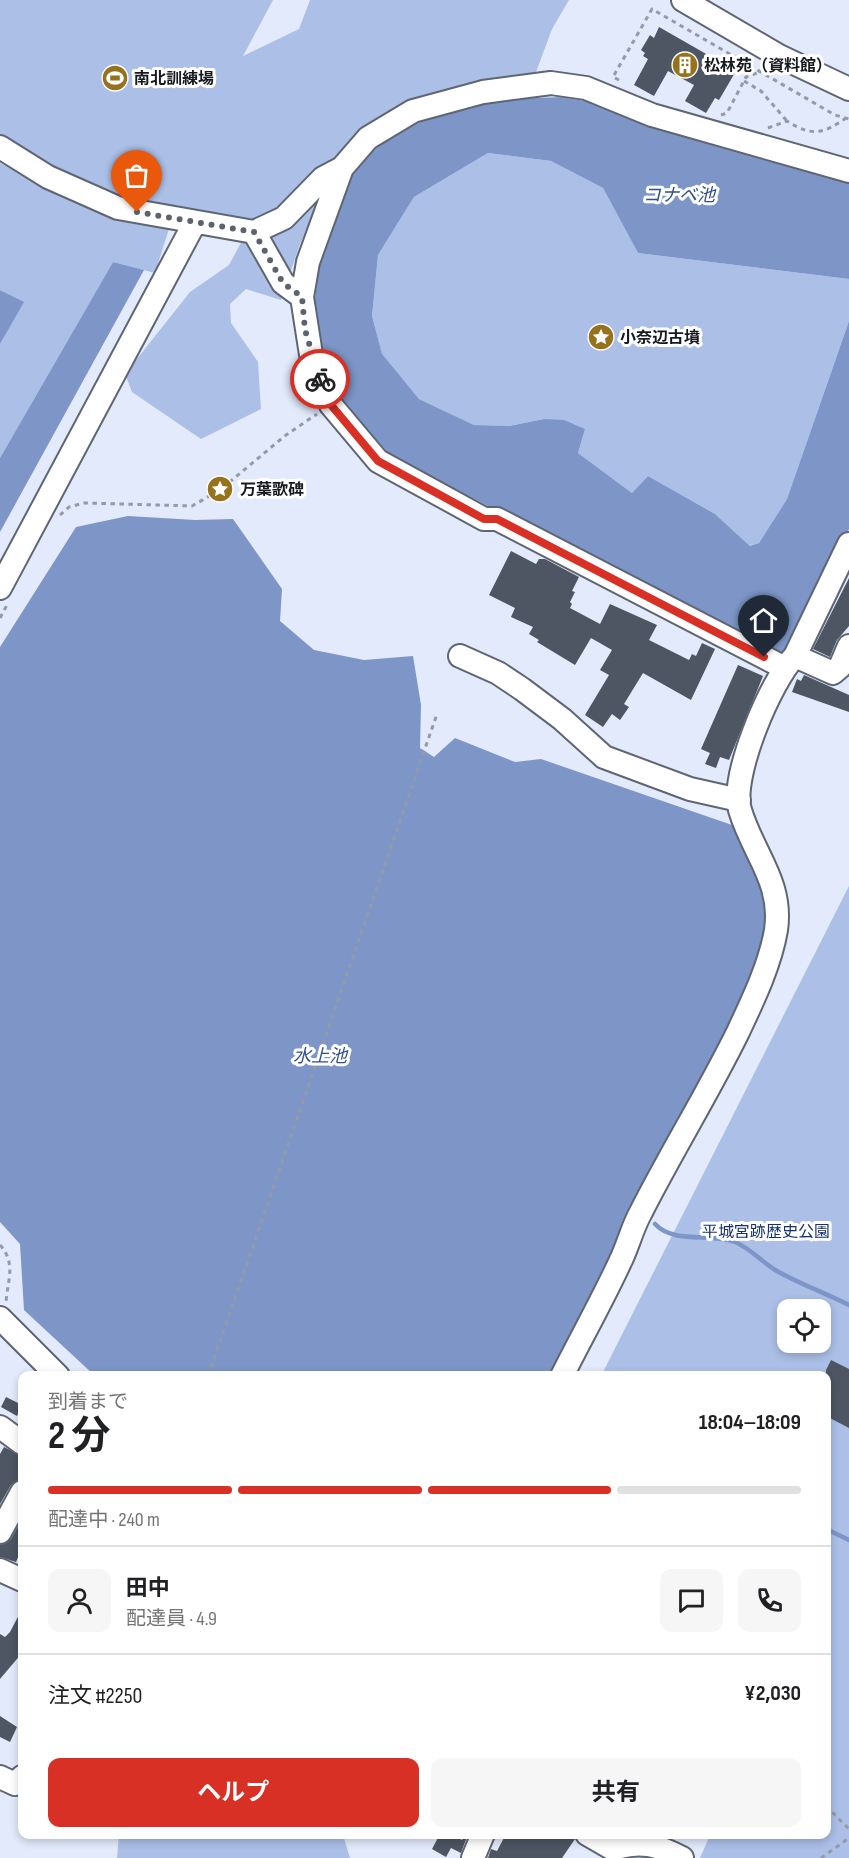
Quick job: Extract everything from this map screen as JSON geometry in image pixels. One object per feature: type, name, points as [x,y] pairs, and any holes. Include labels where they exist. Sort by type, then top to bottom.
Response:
[{"type":"street","points":[[683,0],[779,56],[849,89]]},
{"type":"street","points":[[849,171],[652,115],[586,88],[551,83],[483,92],[413,111],[368,138],[342,168],[308,262],[302,297],[312,361],[331,405],[378,461],[484,519],[497,519],[789,662],[833,673],[844,668],[849,646]]},
{"type":"street","points":[[0,147],[48,177],[118,208],[254,232],[284,218],[323,178],[342,168]]},
{"type":"street","points":[[6,593],[195,222]]},
{"type":"street","points":[[254,232],[283,283],[302,297]]},
{"type":"street","points":[[565,1371],[621,1261],[639,1214],[713,1082],[750,1006],[773,948],[778,914],[773,883],[751,839],[739,808],[748,744],[849,544]]},
{"type":"street","points":[[460,656],[498,673],[522,689],[562,719],[604,757],[690,789],[739,800]]},
{"type":"street","points":[[3,1312],[54,1371]]},
{"type":"street","points":[[0,1427],[18,1440]]},
{"type":"street","points":[[0,1532],[18,1498]]},
{"type":"street","points":[[0,1570],[18,1579]]},
{"type":"street","points":[[0,1778],[15,1784],[18,1781]]},
{"type":"street","points":[[473,1858],[481,1839]]},
{"type":"street","points":[[600,1839],[621,1847],[642,1843],[661,1847],[682,1858]]},
{"type":"path","points":[[623,83],[614,77],[652,9],[835,115],[848,119]]},
{"type":"path","points":[[727,118],[716,116],[727,113],[746,77],[760,72]]},
{"type":"path","points":[[744,81],[761,91],[787,121],[809,132],[828,131],[848,119]]},
{"type":"path","points":[[758,126],[768,128],[787,121]]},
{"type":"path","points":[[56,520],[69,507],[84,503],[192,506],[220,490],[286,435],[331,405]]},
{"type":"path","points":[[0,618],[6,593]]},
{"type":"path","points":[[210,1371],[437,714]]},
{"type":"path","points":[[0,1245],[9,1254],[12,1270],[3,1312]]},
{"type":"path","points":[[831,1811],[849,1830]]},
{"type":"path","points":[[821,1858],[849,1838]]},
{"type":"green space","points":[[0,0],[273,0],[243,56],[299,29],[310,0],[569,0],[552,29],[533,80],[452,89],[425,95],[405,103],[363,132],[270,222],[254,224],[119,205],[0,142]]},
{"type":"green space","points":[[488,153],[551,161],[603,188],[638,253],[849,279],[849,321],[787,499],[759,543],[750,546],[715,514],[648,476],[632,493],[578,453],[585,429],[544,419],[508,426],[474,425],[419,399],[382,355],[372,316],[378,255],[414,197]]},
{"type":"green space","points":[[0,163],[108,217],[169,229],[155,273],[113,262],[0,458],[0,344],[23,302],[0,290]]},
{"type":"green space","points":[[325,189],[300,244],[281,300],[246,289],[230,304],[231,323],[258,362],[261,409],[201,439],[132,392],[125,374],[190,292],[229,265],[243,239],[230,235],[273,237]]},
{"type":"green space","name":"平城宮跡歴史公園","points":[[849,886],[849,1858],[700,1858],[708,1839],[831,1839],[831,1371],[604,1371]]},
{"type":"green space","points":[[119,1839],[344,1839],[350,1858],[117,1858]]},
{"type":"water","name":"コナベ池","points":[[561,97],[597,103],[849,178],[849,279],[638,253],[603,188],[551,161],[488,153],[414,197],[378,255],[372,316],[382,354],[419,399],[474,425],[509,426],[544,419],[564,420],[585,429],[578,453],[632,493],[648,476],[715,514],[750,546],[759,543],[787,499],[849,321],[849,529],[794,648],[773,656],[389,454],[339,396],[322,349],[313,314],[322,242],[351,171],[380,145],[425,119],[461,107],[511,99]]},
{"type":"water","points":[[113,262],[144,270],[0,532],[0,458]]},
{"type":"water","points":[[0,290],[24,302],[0,344]]},
{"type":"water","name":"水上池","points":[[128,516],[195,520],[233,519],[282,589],[280,621],[314,650],[364,660],[413,656],[421,705],[420,748],[434,757],[455,738],[515,762],[541,759],[732,825],[765,884],[765,945],[734,1017],[630,1209],[615,1256],[555,1371],[90,1371],[24,1310],[20,1244],[0,1222],[0,647],[76,527]]},
{"type":"building","name":"松林苑（資料館）","points":[[659,27],[736,71],[719,100],[715,98],[706,113],[685,101],[694,85],[668,71],[654,96],[634,85],[648,59],[643,56],[645,53],[641,50],[650,35],[654,38]]},
{"type":"building","points":[[511,551],[536,564],[539,559],[545,559],[579,577],[572,591],[575,592],[570,608],[600,624],[610,604],[657,625],[649,640],[689,660],[692,654],[696,656],[702,643],[715,649],[691,700],[643,673],[624,704],[629,707],[620,720],[612,714],[603,727],[585,715],[609,675],[600,670],[612,650],[591,638],[575,665],[537,642],[539,640],[529,634],[533,627],[511,617],[515,608],[489,595]]},
{"type":"building","points":[[849,578],[849,626],[837,640],[830,657],[813,649]]},
{"type":"building","points":[[738,665],[763,676],[729,760],[720,757],[716,768],[705,764],[710,753],[701,749]]},
{"type":"building","points":[[804,675],[849,695],[849,712],[792,692],[797,679],[801,681]]},
{"type":"building","points":[[831,1360],[849,1369],[849,1428],[831,1419],[831,1371],[826,1370]]},
{"type":"building","points":[[6,1397],[18,1403],[17,1416],[1,1407]]},
{"type":"building","points":[[4,1447],[18,1454],[18,1481],[11,1485],[0,1504],[0,1454]]},
{"type":"building","points":[[18,1526],[16,1562],[0,1557],[0,1545],[11,1539]]},
{"type":"building","points":[[18,1617],[18,1658],[0,1679],[0,1634],[5,1637]]},
{"type":"building","points":[[0,1716],[17,1727],[10,1742],[0,1737]]},
{"type":"building","points":[[437,1839],[466,1839],[461,1853],[451,1848],[446,1857],[432,1849]]},
{"type":"building","points":[[503,1839],[575,1839],[562,1858],[488,1858],[491,1849],[497,1851]]},
{"type":"waterway","points":[[655,1224],[672,1234],[735,1242],[777,1271],[849,1305]]},
{"type":"waterway","points":[[831,1531],[849,1540]]},
{"type":"way so far","points":[[137,212],[254,232],[283,283],[302,297],[305,330],[312,361],[320,379]]},
{"type":"place","name":"松林苑（資料館）","points":[[685,65]]},
{"type":"place","name":"南北訓練場","points":[[115,78]]},
{"type":"place","name":"小奈辺古墳","points":[[601,337]]},
{"type":"place","name":"万葉歌碑","points":[[220,489]]},
{"type":"route","points":[[320,379],[331,405],[378,461],[484,519],[497,519],[764,657]]}]
